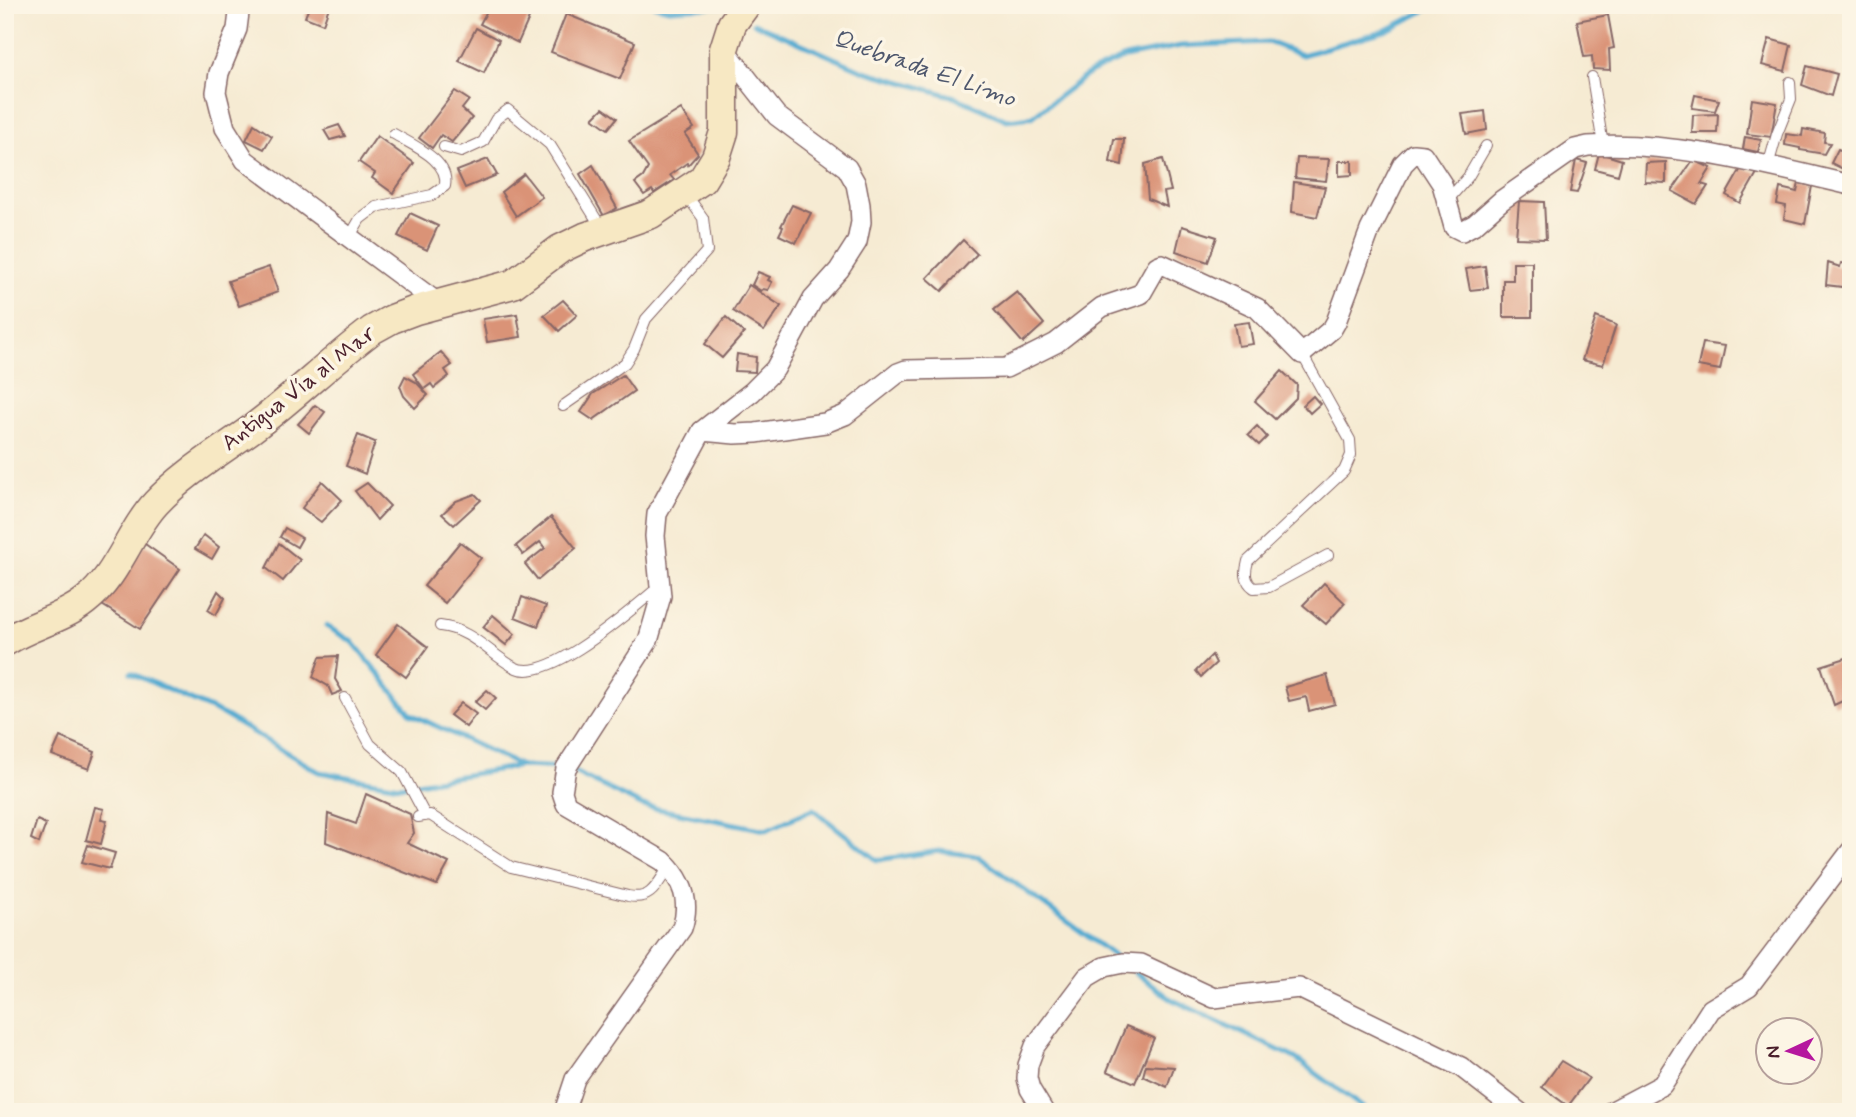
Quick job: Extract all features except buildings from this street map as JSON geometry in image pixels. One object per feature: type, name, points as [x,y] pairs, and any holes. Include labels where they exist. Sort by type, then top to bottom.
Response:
[{"type":"main road","name":"Antigua Vía al Mar","points":[[5,642],[67,614],[87,600],[105,580],[140,523],[158,501],[293,395],[339,355],[392,319],[513,284],[560,249],[584,237],[651,214],[702,180],[716,157],[724,132],[724,49],[732,24],[746,5]]},
{"type":"street","points":[[240,5],[237,29],[219,73],[216,92],[225,128],[245,160],[439,304]]},
{"type":"street","points":[[564,1112],[575,1079],[682,928],[686,898],[670,867],[663,861],[569,807],[562,792],[566,768],[648,641],[656,619],[661,597],[654,536],[657,514],[702,431],[752,392],[778,365],[813,299],[839,270],[857,243],[861,222],[856,184],[847,168],[777,116],[724,49]]},
{"type":"street","points":[[702,431],[756,433],[825,423],[845,415],[898,373],[906,370],[1006,368],[1056,343],[1102,307],[1137,297],[1144,291],[1157,266],[1162,264],[1248,302],[1301,354],[1332,329],[1336,322],[1370,230],[1404,164],[1413,154],[1423,155],[1440,178],[1454,227],[1462,231],[1575,149],[1588,146],[1679,150],[1768,166],[1851,186]]},
{"type":"street","points":[[1611,1112],[1662,1085],[1712,1009],[1749,986],[1851,851]]},
{"type":"street","points":[[1044,1112],[1027,1078],[1028,1065],[1035,1046],[1087,977],[1104,967],[1123,962],[1141,964],[1214,998],[1299,988],[1461,1067],[1519,1112]]},
{"type":"lane","points":[[1592,77],[1604,145]]},
{"type":"lane","points":[[1768,166],[1791,99],[1790,82]]},
{"type":"lane","points":[[444,147],[461,152],[483,142],[496,119],[508,110],[550,145],[603,231]]},
{"type":"lane","points":[[349,238],[360,219],[376,207],[432,195],[444,186],[446,177],[441,168],[427,154],[394,134]]},
{"type":"lane","points":[[1447,202],[1468,177],[1486,146]]},
{"type":"lane","points":[[563,405],[625,363],[646,319],[707,251],[703,218],[685,192]]},
{"type":"lane","points":[[1301,354],[1350,440],[1351,455],[1344,471],[1248,561],[1246,578],[1254,588],[1269,587],[1328,555]]},
{"type":"lane","points":[[440,626],[461,630],[515,667],[530,670],[552,664],[577,651],[660,587]]},
{"type":"lane","points":[[345,698],[370,744],[403,774],[415,794],[422,816],[430,815],[511,867],[639,898],[652,891],[670,867]]},
{"type":"waterway","name":"Quebrada El Limo","points":[[653,5],[669,9],[721,6]]},
{"type":"waterway","name":"Quebrada El Limo","points":[[754,23],[864,71],[955,97],[1007,120],[1032,117],[1091,72],[1125,57],[1181,46],[1268,42],[1302,55],[1387,30],[1436,5]]},
{"type":"waterway","points":[[326,626],[353,642],[411,714],[521,766]]},
{"type":"waterway","points":[[131,673],[224,715],[319,772],[399,786],[521,766],[566,768],[643,806],[766,830],[813,809],[877,860],[939,851],[978,856],[1117,958]]},
{"type":"waterway","points":[[1134,971],[1171,999],[1295,1058],[1369,1112]]}]
